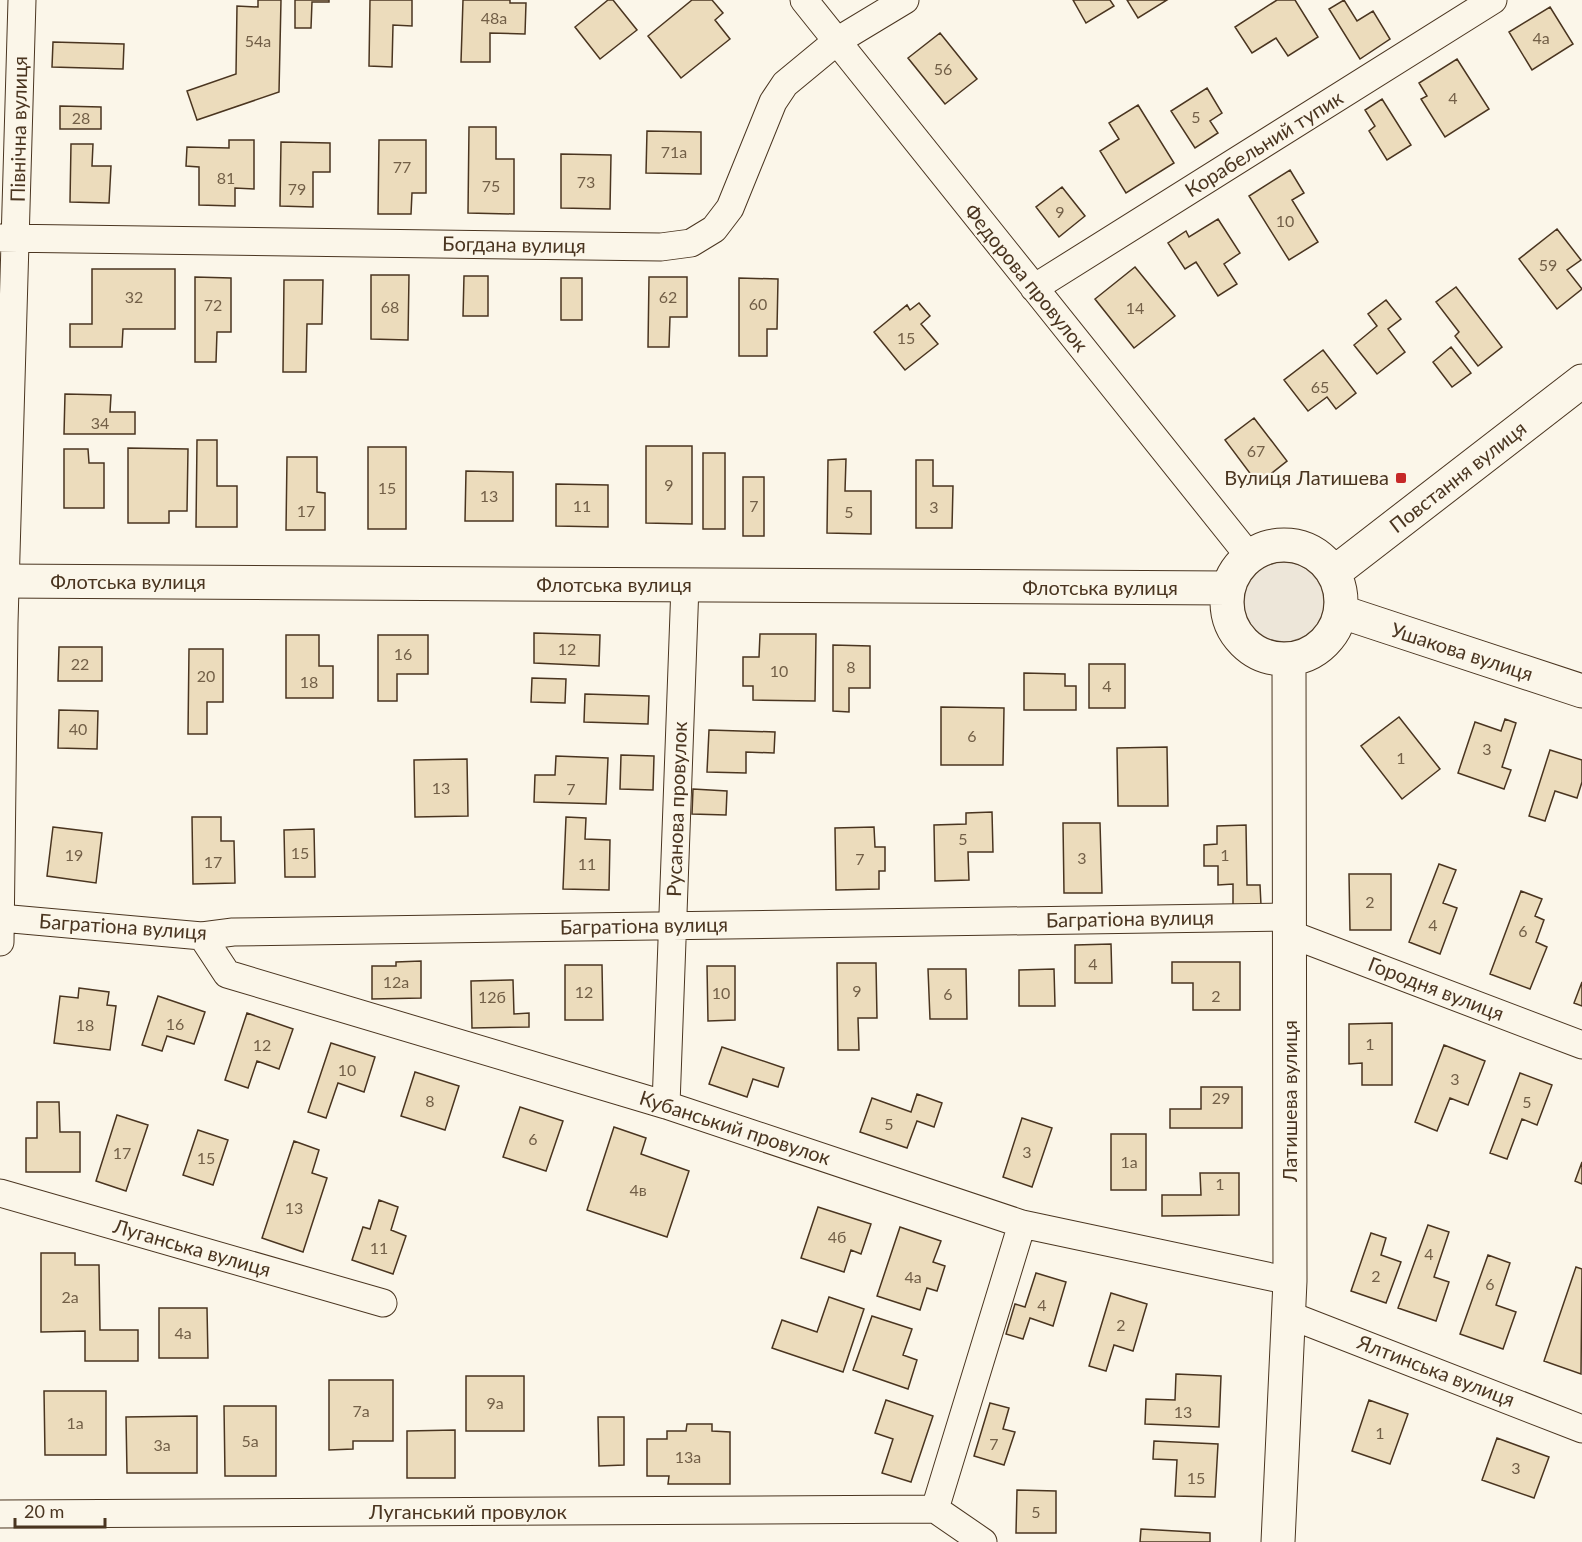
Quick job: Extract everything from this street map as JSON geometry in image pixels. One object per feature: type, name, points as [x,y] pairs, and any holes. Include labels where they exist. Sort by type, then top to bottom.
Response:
[{"type":"street","name":"Північна вулиця","points":[[0,926],[8,238],[22,0]]},
{"type":"street","name":"Федорова провулок","points":[[804,0],[1249,556]]},
{"type":"street","name":"Богдана вулиця","points":[[8,238],[661,247],[691,243],[714,229],[730,208],[773,102],[785,84],[837,41],[905,0]]},
{"type":"street","name":"Корабельний тупик","points":[[1034,288],[1493,0]]},
{"type":"street","name":"Повстання вулиця","points":[[1335,572],[1582,381]]},
{"type":"street","points":[[1271,545],[1296,545],[1318,555],[1335,572],[1342,592],[1342,612],[1332,636],[1313,652],[1289,660],[1268,658],[1248,647],[1234,631],[1227,610],[1228,588],[1236,570],[1249,556],[1271,545]]},
{"type":"street","name":"Флотська вулиця","points":[[3,581],[1228,588]]},
{"type":"street","name":"Русанова провулок","points":[[666,1105],[685,585]]},
{"type":"street","name":"Ушакова вулиця","points":[[1342,612],[1582,691]]},
{"type":"street","name":"Латишева вулиця","points":[[1278,1542],[1290,1281],[1289,660]]},
{"type":"street","name":"Багратіона вулиця","points":[[0,926],[202,936],[233,932],[673,926],[1290,925]]},
{"type":"street","name":"Городня вулиця","points":[[1290,925],[1582,1045]]},
{"type":"street","name":"Кубанський провулок","points":[[202,936],[226,974],[666,1105],[1022,1224],[1290,1281]]},
{"type":"street","name":"Луганська вулиця","points":[[0,1193],[383,1303]]},
{"type":"street","points":[[983,1542],[935,1509],[1022,1224]]},
{"type":"street","name":"Ялтинська вулиця","points":[[1289,1315],[1582,1429]]},
{"type":"street","name":"Луганський провулок","points":[[0,1514],[935,1509]]},
{"type":"shaded area","points":[[1284,562],[1299,565],[1312,574],[1321,587],[1324,602],[1321,617],[1312,630],[1299,639],[1284,642],[1269,639],[1256,630],[1247,617],[1244,602],[1247,587],[1256,574],[1269,565]]},
{"type":"building","points":[[258,0],[281,0],[279,92],[197,120],[187,91],[236,74],[237,6],[258,7]]},
{"type":"building","points":[[295,0],[329,0],[329,2],[312,2],[311,28],[295,28]]},
{"type":"building","points":[[370,0],[412,0],[412,26],[393,25],[392,67],[369,66]]},
{"type":"building","points":[[463,0],[510,0],[510,3],[526,3],[525,34],[490,33],[490,62],[461,62]]},
{"type":"building","points":[[608,0],[613,0],[637,30],[600,59],[575,27]]},
{"type":"building","points":[[692,0],[712,0],[723,13],[715,20],[730,39],[681,78],[648,36]]},
{"type":"building","points":[[1073,0],[1110,0],[1114,6],[1086,23]]},
{"type":"building","points":[[1127,0],[1167,0],[1138,18]]},
{"type":"building","points":[[1277,0],[1295,0],[1318,37],[1288,56],[1276,38],[1252,53],[1235,27]]},
{"type":"building","points":[[1344,0],[1357,21],[1373,11],[1390,39],[1360,59],[1329,9]]},
{"type":"building","points":[[1550,7],[1573,44],[1532,70],[1509,32]]},
{"type":"building","points":[[940,33],[977,79],[945,104],[908,58]]},
{"type":"building","points":[[53,42],[124,44],[123,69],[52,67]]},
{"type":"building","points":[[1457,59],[1489,109],[1445,137],[1421,99],[1427,96],[1419,83]]},
{"type":"building","points":[[1207,88],[1222,113],[1210,121],[1218,133],[1195,148],[1171,111]]},
{"type":"building","points":[[1382,99],[1411,145],[1387,160],[1369,131],[1375,126],[1365,110]]},
{"type":"building","points":[[1138,105],[1174,163],[1126,193],[1100,151],[1119,139],[1109,123]]},
{"type":"building","points":[[60,106],[101,107],[101,129],[60,129]]},
{"type":"building","points":[[469,127],[496,127],[496,159],[514,159],[514,214],[468,213]]},
{"type":"building","points":[[647,131],[701,132],[701,174],[646,173]]},
{"type":"building","points":[[229,140],[254,140],[254,189],[235,188],[235,206],[199,205],[199,167],[186,166],[187,147],[229,148]]},
{"type":"building","points":[[379,140],[426,140],[426,193],[412,193],[411,214],[378,214]]},
{"type":"building","points":[[281,142],[330,143],[330,172],[313,172],[313,207],[280,206]]},
{"type":"building","points":[[71,144],[93,144],[92,166],[111,166],[109,203],[70,202]]},
{"type":"building","points":[[561,154],[611,155],[610,209],[561,208]]},
{"type":"building","points":[[1290,170],[1304,193],[1292,200],[1318,242],[1289,260],[1249,196]]},
{"type":"building","points":[[1062,187],[1085,216],[1059,237],[1036,207]]},
{"type":"building","points":[[1218,219],[1240,253],[1224,264],[1237,284],[1218,296],[1196,262],[1185,269],[1168,243],[1186,231],[1189,237]]},
{"type":"building","points":[[1557,229],[1581,260],[1567,270],[1582,289],[1557,309],[1519,259]]},
{"type":"building","points":[[1135,267],[1175,316],[1134,348],[1095,299]]},
{"type":"building","points":[[92,269],[175,269],[175,329],[123,329],[122,347],[70,347],[70,324],[92,324]]},
{"type":"building","points":[[371,275],[409,275],[408,340],[371,339]]},
{"type":"building","points":[[464,276],[488,276],[488,316],[463,316]]},
{"type":"building","points":[[195,277],[231,278],[231,332],[217,332],[216,362],[195,362]]},
{"type":"building","points":[[649,277],[687,277],[687,317],[670,317],[669,347],[648,347]]},
{"type":"building","points":[[561,278],[582,278],[582,320],[561,320]]},
{"type":"building","points":[[739,278],[778,279],[777,329],[767,329],[767,356],[739,356]]},
{"type":"building","points":[[284,280],[323,280],[322,324],[307,324],[306,372],[283,372]]},
{"type":"building","points":[[1456,287],[1502,347],[1478,366],[1455,336],[1459,332],[1436,302]]},
{"type":"building","points":[[1386,300],[1401,319],[1388,329],[1405,352],[1377,374],[1354,345],[1377,326],[1368,314]]},
{"type":"building","points":[[919,303],[930,316],[921,324],[938,344],[905,370],[874,332],[907,305],[910,310]]},
{"type":"building","points":[[1451,347],[1471,373],[1452,387],[1433,362]]},
{"type":"building","points":[[1323,350],[1356,393],[1336,409],[1327,397],[1308,411],[1284,380]]},
{"type":"building","points":[[65,394],[111,395],[110,412],[135,412],[135,434],[64,434]]},
{"type":"building","points":[[1254,418],[1287,461],[1258,484],[1225,440]]},
{"type":"building","points":[[197,440],[217,440],[217,486],[237,486],[237,527],[196,527]]},
{"type":"building","points":[[646,446],[692,446],[692,524],[646,523]]},
{"type":"building","points":[[368,447],[406,447],[406,529],[368,529]]},
{"type":"building","points":[[128,448],[188,449],[187,511],[169,511],[169,523],[128,523]]},
{"type":"building","points":[[64,449],[88,449],[89,463],[104,463],[104,508],[64,508]]},
{"type":"building","points":[[703,453],[725,453],[725,529],[703,529]]},
{"type":"building","points":[[287,457],[317,457],[317,492],[325,493],[325,530],[286,530]]},
{"type":"building","points":[[846,459],[845,491],[871,491],[871,534],[827,533],[828,460]]},
{"type":"building","points":[[916,460],[933,460],[933,486],[953,486],[952,528],[916,528]]},
{"type":"building","points":[[466,471],[513,472],[513,521],[465,521]]},
{"type":"building","points":[[743,477],[764,477],[764,536],[743,536]]},
{"type":"building","points":[[556,484],[608,485],[608,527],[556,526]]},
{"type":"building","points":[[534,633],[600,635],[599,666],[534,663]]},
{"type":"building","points":[[760,634],[816,634],[815,701],[753,700],[753,686],[743,686],[743,657],[759,657]]},
{"type":"building","points":[[286,635],[319,635],[319,666],[333,666],[333,698],[286,698]]},
{"type":"building","points":[[378,635],[428,635],[428,674],[397,674],[397,701],[378,701]]},
{"type":"building","points":[[833,645],[870,646],[870,688],[849,688],[849,712],[833,711]]},
{"type":"building","points":[[59,647],[102,647],[102,681],[58,681]]},
{"type":"building","points":[[189,649],[223,649],[223,702],[207,702],[207,734],[188,734]]},
{"type":"building","points":[[1089,664],[1125,664],[1125,708],[1089,708]]},
{"type":"building","points":[[1024,673],[1065,674],[1065,686],[1076,686],[1076,710],[1024,710]]},
{"type":"building","points":[[532,678],[566,679],[565,703],[531,702]]},
{"type":"building","points":[[585,694],[649,696],[648,724],[584,722]]},
{"type":"building","points":[[941,707],[1004,708],[1003,765],[941,765]]},
{"type":"building","points":[[59,710],[98,711],[97,749],[58,748]]},
{"type":"building","points":[[1399,717],[1440,769],[1402,799],[1361,746]]},
{"type":"building","points":[[1505,719],[1516,723],[1502,767],[1511,770],[1504,789],[1458,773],[1475,722],[1501,731]]},
{"type":"building","points":[[709,730],[775,732],[774,753],[746,752],[746,773],[707,772]]},
{"type":"building","points":[[1167,747],[1168,806],[1118,806],[1117,748]]},
{"type":"building","points":[[1550,750],[1582,760],[1582,782],[1577,798],[1555,791],[1545,821],[1529,816]]},
{"type":"building","points":[[621,755],[654,756],[653,790],[620,789]]},
{"type":"building","points":[[556,756],[608,758],[606,804],[534,802],[535,775],[555,775]]},
{"type":"building","points":[[467,759],[468,816],[415,817],[414,760]]},
{"type":"building","points":[[693,789],[727,791],[726,815],[692,814]]},
{"type":"building","points":[[992,812],[993,852],[968,852],[969,880],[935,881],[934,825],[966,824],[966,813]]},
{"type":"building","points":[[192,817],[221,817],[221,841],[234,841],[235,883],[193,884]]},
{"type":"building","points":[[566,817],[586,818],[585,839],[610,840],[609,890],[563,889]]},
{"type":"building","points":[[1063,823],[1100,823],[1102,893],[1064,893]]},
{"type":"building","points":[[1246,825],[1247,885],[1260,885],[1261,905],[1233,905],[1233,884],[1218,885],[1218,866],[1204,866],[1204,845],[1217,844],[1217,826]]},
{"type":"building","points":[[53,827],[102,833],[96,883],[47,876]]},
{"type":"building","points":[[874,827],[875,847],[885,847],[885,871],[879,871],[879,889],[836,890],[835,828]]},
{"type":"building","points":[[314,829],[315,877],[285,877],[284,830]]},
{"type":"building","points":[[1439,864],[1456,870],[1443,903],[1457,908],[1440,954],[1409,942]]},
{"type":"building","points":[[1349,874],[1391,874],[1391,930],[1350,930]]},
{"type":"building","points":[[1521,891],[1542,899],[1535,916],[1544,920],[1536,942],[1547,947],[1530,989],[1490,974]]},
{"type":"building","points":[[1111,944],[1112,983],[1075,983],[1075,945]]},
{"type":"building","points":[[421,961],[421,998],[372,999],[372,966],[396,966],[396,962]]},
{"type":"building","points":[[1172,962],[1240,962],[1240,1010],[1193,1010],[1193,983],[1172,983]]},
{"type":"building","points":[[837,963],[876,963],[877,1018],[858,1018],[859,1050],[838,1050]]},
{"type":"building","points":[[565,965],[602,965],[603,1020],[565,1020]]},
{"type":"building","points":[[707,966],[735,966],[735,1020],[708,1021]]},
{"type":"building","points":[[928,969],[966,969],[967,1019],[930,1019]]},
{"type":"building","points":[[1054,969],[1055,1006],[1019,1006],[1019,970]]},
{"type":"building","points":[[513,980],[514,1014],[529,1013],[529,1027],[472,1028],[471,981]]},
{"type":"building","points":[[1582,982],[1582,1006],[1574,1003]]},
{"type":"building","points":[[79,988],[109,992],[107,1005],[116,1006],[110,1050],[54,1043],[60,996],[78,998]]},
{"type":"building","points":[[158,996],[205,1012],[194,1044],[167,1036],[162,1051],[142,1045]]},
{"type":"building","points":[[247,1013],[293,1029],[279,1069],[257,1061],[248,1088],[225,1080]]},
{"type":"building","points":[[1392,1023],[1392,1085],[1362,1085],[1362,1063],[1349,1064],[1349,1024]]},
{"type":"building","points":[[331,1043],[375,1057],[364,1092],[338,1083],[326,1118],[308,1112]]},
{"type":"building","points":[[1444,1045],[1485,1061],[1468,1105],[1450,1098],[1437,1131],[1415,1122]]},
{"type":"building","points":[[722,1047],[784,1068],[778,1087],[753,1079],[747,1097],[709,1084]]},
{"type":"building","points":[[415,1072],[459,1086],[445,1130],[401,1116]]},
{"type":"building","points":[[1520,1073],[1552,1085],[1537,1125],[1522,1119],[1507,1159],[1490,1153]]},
{"type":"building","points":[[1201,1087],[1242,1087],[1242,1128],[1170,1128],[1170,1109],[1201,1109]]},
{"type":"building","points":[[917,1094],[942,1103],[934,1127],[917,1121],[907,1148],[860,1132],[872,1098],[911,1112]]},
{"type":"building","points":[[37,1102],[59,1102],[60,1132],[80,1132],[80,1172],[26,1172],[26,1138],[37,1138]]},
{"type":"building","points":[[520,1107],[563,1121],[546,1171],[503,1157]]},
{"type":"building","points":[[117,1115],[148,1125],[126,1191],[96,1181]]},
{"type":"building","points":[[1022,1118],[1052,1128],[1032,1187],[1003,1177]]},
{"type":"building","points":[[614,1127],[646,1138],[641,1154],[689,1171],[667,1237],[587,1210]]},
{"type":"building","points":[[198,1130],[228,1140],[213,1185],[183,1175]]},
{"type":"building","points":[[1111,1134],[1146,1134],[1146,1190],[1111,1190]]},
{"type":"building","points":[[294,1141],[319,1150],[312,1173],[327,1178],[303,1252],[262,1238]]},
{"type":"building","points":[[1582,1162],[1582,1184],[1575,1181]]},
{"type":"building","points":[[1200,1173],[1239,1173],[1239,1215],[1162,1216],[1162,1195],[1201,1195]]},
{"type":"building","points":[[379,1200],[398,1207],[391,1230],[406,1236],[393,1274],[352,1260],[363,1227],[370,1229]]},
{"type":"building","points":[[818,1207],[871,1224],[861,1254],[851,1250],[844,1272],[801,1258]]},
{"type":"building","points":[[1428,1225],[1449,1232],[1434,1277],[1449,1282],[1436,1321],[1398,1308]]},
{"type":"building","points":[[900,1227],[941,1241],[933,1262],[945,1266],[937,1291],[927,1288],[920,1310],[877,1296]]},
{"type":"building","points":[[1371,1233],[1386,1238],[1381,1255],[1401,1262],[1386,1303],[1351,1291]]},
{"type":"building","points":[[41,1253],[75,1253],[75,1265],[99,1265],[100,1330],[138,1330],[138,1361],[85,1361],[85,1331],[41,1332]]},
{"type":"building","points":[[1488,1255],[1510,1263],[1496,1305],[1516,1312],[1503,1349],[1460,1334]]},
{"type":"building","points":[[1576,1267],[1582,1269],[1581,1374],[1544,1361]]},
{"type":"building","points":[[1036,1273],[1066,1282],[1053,1326],[1030,1318],[1023,1339],[1006,1334],[1015,1304],[1025,1307]]},
{"type":"building","points":[[1111,1293],[1147,1304],[1133,1351],[1114,1345],[1106,1371],[1089,1366]]},
{"type":"building","points":[[829,1297],[864,1309],[843,1372],[772,1348],[782,1320],[817,1332]]},
{"type":"building","points":[[159,1308],[207,1308],[208,1358],[159,1358]]},
{"type":"building","points":[[872,1316],[912,1329],[903,1355],[917,1360],[908,1389],[853,1370]]},
{"type":"building","points":[[1176,1374],[1221,1376],[1219,1427],[1145,1424],[1146,1399],[1175,1400]]},
{"type":"building","points":[[466,1376],[524,1376],[524,1431],[466,1431]]},
{"type":"building","points":[[329,1380],[393,1380],[393,1441],[353,1441],[353,1449],[329,1450]]},
{"type":"building","points":[[44,1391],[106,1391],[106,1455],[45,1455]]},
{"type":"building","points":[[886,1400],[933,1416],[911,1482],[882,1473],[893,1439],[875,1433]]},
{"type":"building","points":[[1369,1400],[1408,1414],[1390,1464],[1352,1451]]},
{"type":"building","points":[[990,1403],[1009,1408],[1003,1429],[1015,1432],[1004,1465],[974,1456]]},
{"type":"building","points":[[224,1406],[276,1406],[276,1476],[225,1476]]},
{"type":"building","points":[[197,1416],[197,1473],[127,1473],[126,1417]]},
{"type":"building","points":[[598,1417],[624,1417],[624,1465],[599,1466]]},
{"type":"building","points":[[687,1424],[712,1424],[712,1431],[730,1432],[730,1484],[668,1484],[669,1476],[647,1476],[647,1439],[667,1439],[667,1431],[686,1431]]},
{"type":"building","points":[[455,1430],[455,1478],[407,1478],[407,1431]]},
{"type":"building","points":[[1497,1438],[1549,1457],[1534,1498],[1482,1480]]},
{"type":"building","points":[[1154,1441],[1218,1444],[1215,1497],[1175,1496],[1177,1460],[1153,1459]]},
{"type":"building","points":[[1017,1490],[1056,1491],[1056,1533],[1016,1533]]},
{"type":"building","points":[[1141,1529],[1210,1533],[1210,1542],[1140,1542]]},
{"type":"place","name":"Вулиця Латишева","points":[[1401,478]]}]
